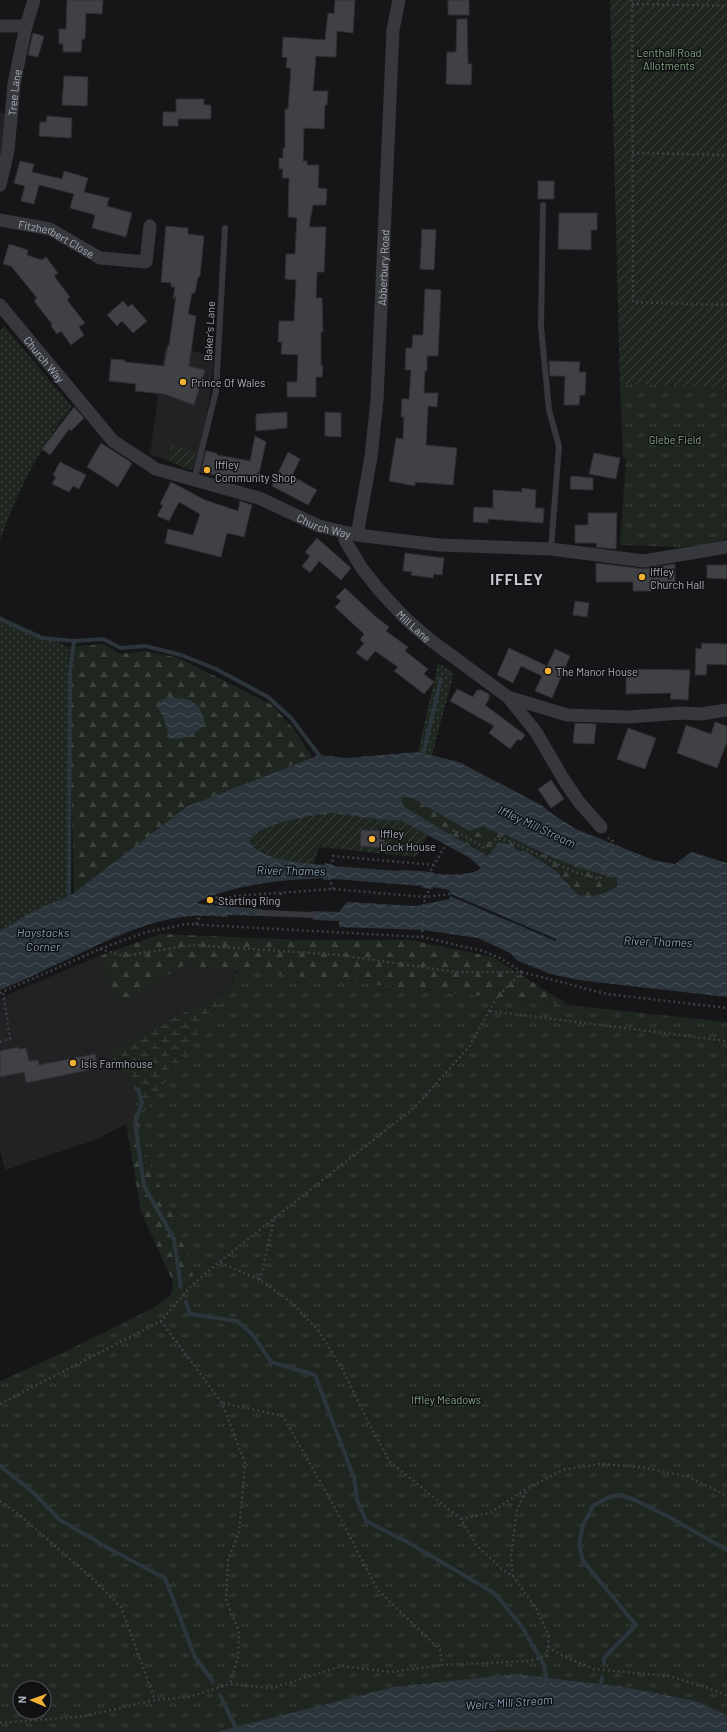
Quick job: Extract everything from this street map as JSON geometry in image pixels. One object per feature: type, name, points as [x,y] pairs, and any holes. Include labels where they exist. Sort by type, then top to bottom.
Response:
[{"type":"street","name":"Tree Lane","points":[[0,185],[8,151],[14,84],[26,26],[34,0]]},
{"type":"street","name":"Abberbury Road","points":[[352,534],[371,457],[377,400],[393,30],[399,0]]},
{"type":"street","points":[[0,26],[26,26]]},
{"type":"street","name":"Fitzherbert Close","points":[[0,220],[50,229],[100,258],[146,262],[150,226]]},
{"type":"street","name":"Church Way","points":[[0,305],[113,441],[156,469],[194,481],[259,498],[319,526],[352,534],[439,545],[551,549],[644,561],[727,547]]},
{"type":"street","name":"Mill Lane","points":[[352,534],[345,540],[361,567],[379,590],[405,618],[429,640],[508,697],[536,732],[564,780],[579,802],[601,827]]},
{"type":"street","name":"Mill Lane","points":[[508,697],[568,715],[630,717],[681,713],[701,714],[727,710]]},
{"type":"lane","points":[[543,205],[541,327],[549,410],[559,446],[551,549]]},
{"type":"lane","name":"Baker's Lane","points":[[194,481],[216,391],[225,228]]},
{"type":"lane","points":[[262,913],[313,915]]},
{"type":"path","points":[[632,0],[633,302],[727,305]]},
{"type":"path","points":[[632,4],[727,6]]},
{"type":"path","points":[[632,153],[727,155]]},
{"type":"path","points":[[422,937],[425,897],[430,889],[426,879],[454,830],[485,848],[497,838],[510,841],[574,872],[600,879],[613,845]]},
{"type":"path","points":[[333,889],[327,871],[332,864],[334,856],[434,864]]},
{"type":"path","points":[[196,924],[208,905],[234,896],[333,889],[425,897],[451,894]]},
{"type":"path","points":[[206,900],[220,896],[222,900]]},
{"type":"path","points":[[0,1042],[10,1039],[2,992],[100,949],[143,933],[186,924],[422,937],[483,951],[500,958],[522,972]]},
{"type":"path","points":[[100,949],[124,956],[192,945],[340,955],[455,972],[522,972],[607,994],[727,1008]]},
{"type":"path","points":[[0,1404],[161,1321],[192,1285],[219,1262],[275,1216],[415,1107],[469,1047],[498,997],[522,972]]},
{"type":"path","points":[[490,1011],[727,1041]]},
{"type":"path","points":[[260,1280],[275,1216]]},
{"type":"path","points":[[0,1723],[85,1716],[155,1700],[188,1697],[230,1684],[272,1688],[342,1666],[391,1672],[442,1665],[530,1661],[547,1656],[548,1636],[537,1610],[513,1576],[503,1570],[476,1545],[461,1519],[390,1462],[368,1422],[344,1372],[318,1330],[292,1303],[260,1280],[219,1262]]},
{"type":"path","points":[[161,1321],[222,1403],[245,1463],[239,1533],[228,1559],[226,1600],[239,1631],[238,1657],[230,1684]]},
{"type":"path","points":[[222,1403],[283,1416],[335,1508],[377,1588],[440,1650],[442,1665]]},
{"type":"path","points":[[461,1519],[490,1513],[527,1489],[563,1470],[600,1464],[641,1466],[689,1477],[727,1496]]},
{"type":"path","points":[[513,1576],[511,1556],[517,1509],[527,1489]]},
{"type":"path","points":[[0,1501],[17,1513],[81,1568],[121,1607],[155,1700]]},
{"type":"path","points":[[548,1647],[563,1656],[594,1669],[669,1676],[717,1691],[727,1696]]},
{"type":"shaded area","points":[[0,113],[6,113],[0,175]]},
{"type":"shaded area","points":[[165,347],[215,355],[208,409],[199,449],[217,453],[213,476],[150,454]]},
{"type":"shaded area","points":[[99,956],[119,1005],[184,965],[237,970],[226,994],[180,1014],[110,1053],[116,1065],[131,1082],[137,1096],[133,1120],[95,1140],[5,1170],[0,1150],[0,998]]},
{"type":"green space","name":"Lenthall Road Allotments","points":[[610,0],[727,0],[727,388],[620,384]]},
{"type":"green space","points":[[4,326],[72,407],[49,438],[30,470],[14,504],[0,540],[0,331]]},
{"type":"green space","name":"Glebe Field","points":[[620,384],[727,388],[727,538],[715,544],[677,547],[620,545],[626,458],[623,457]]},
{"type":"green space","points":[[172,445],[196,453],[191,470],[166,460]]},
{"type":"green space","points":[[0,616],[68,647],[71,895],[31,912],[0,931]]},
{"type":"green space","points":[[104,644],[120,654],[146,651],[179,658],[272,705],[294,729],[312,757],[188,806],[74,893],[68,647]]},
{"type":"green space","points":[[438,663],[454,673],[432,755],[418,752]]},
{"type":"green space","points":[[403,797],[411,798],[469,831],[483,826],[501,835],[507,835],[540,853],[618,878],[617,886],[599,895],[578,895],[555,870],[524,850],[519,851],[508,844],[488,856],[402,806],[401,803]]},
{"type":"green space","points":[[333,813],[389,821],[400,820],[428,835],[416,857],[319,847],[314,864],[277,858],[268,855],[259,851],[249,839],[256,833],[277,824],[301,818]],"holes":[[[361,830],[385,831],[384,848],[360,846]]]},
{"type":"green space","points":[[161,934],[304,940],[410,940],[493,957],[568,1005],[184,965],[119,1005],[99,956]]},
{"type":"green space","name":"Iffley Meadows","points":[[238,970],[727,1022],[727,1715],[696,1701],[625,1687],[516,1674],[216,1732],[0,1732],[0,1381],[62,1353],[153,1308],[171,1295],[193,1275],[182,1236],[147,1157],[140,1118],[226,994]]},
{"type":"green space","points":[[226,994],[156,1096],[184,1196],[194,1275],[182,1236],[147,1157],[140,1119],[133,1120],[137,1096],[131,1082],[116,1065],[109,1053],[180,1014]]},
{"type":"green space","points":[[140,1118],[147,1157],[182,1236],[194,1275],[171,1295],[173,1282],[141,1212],[126,1123]]},
{"type":"green space","points":[[503,1730],[611,1731],[613,1732],[480,1732]]},
{"type":"water","points":[[169,697],[188,700],[197,705],[203,715],[205,723],[198,731],[184,738],[169,738],[164,718],[158,708],[161,700]]},
{"type":"water","points":[[418,752],[459,762],[541,805],[576,829],[653,860],[675,864],[692,852],[727,863],[727,997],[578,980],[551,974],[518,961],[510,953],[478,938],[423,930],[339,927],[339,921],[313,920],[313,911],[339,912],[347,902],[415,906],[449,899],[451,894],[449,890],[433,887],[433,889],[423,888],[422,886],[334,879],[324,880],[322,878],[258,884],[226,891],[196,903],[262,909],[262,916],[188,916],[150,924],[105,941],[0,990],[0,931],[31,912],[71,895],[188,806],[319,755],[346,758]],"holes":[[[403,797],[412,798],[469,831],[483,826],[501,835],[507,835],[560,861],[617,878],[617,886],[599,895],[578,895],[555,870],[524,850],[519,851],[508,844],[498,843],[488,856],[403,806],[401,803]],[[333,813],[389,821],[400,820],[470,858],[481,868],[465,874],[434,874],[433,872],[409,870],[398,871],[334,866],[325,863],[324,865],[305,863],[270,856],[253,846],[249,839],[256,833],[277,824],[301,818]]]},
{"type":"water","name":"Weirs Mill Stream","points":[[516,1674],[625,1687],[696,1701],[727,1715],[727,1732],[503,1730],[480,1732],[216,1732],[394,1687]]},
{"type":"pier","points":[[451,894],[556,939],[556,941],[450,896]]},
{"type":"building","points":[[67,0],[103,0],[102,14],[86,13],[85,39],[82,39],[81,52],[63,52],[63,44],[59,44],[59,29],[66,29]]},
{"type":"building","points":[[335,0],[355,0],[353,33],[337,31],[336,57],[316,56],[313,91],[328,91],[327,105],[325,105],[324,129],[304,128],[303,161],[307,161],[307,165],[319,165],[318,188],[327,189],[326,205],[313,205],[309,227],[326,227],[324,272],[317,272],[316,298],[322,298],[322,377],[316,377],[316,397],[287,397],[287,382],[297,382],[298,355],[281,354],[282,342],[278,342],[279,321],[294,321],[296,280],[285,279],[286,254],[295,254],[297,218],[288,217],[289,178],[282,178],[283,169],[279,169],[279,158],[283,158],[283,148],[285,148],[285,109],[288,109],[291,68],[286,68],[287,58],[282,57],[283,37],[325,40],[328,13],[334,14]]},
{"type":"building","points":[[448,0],[469,0],[469,15],[448,15]]},
{"type":"building","points":[[457,19],[467,19],[468,64],[472,64],[471,85],[446,84],[447,52],[456,52]]},
{"type":"building","points":[[33,33],[44,36],[38,57],[28,55]]},
{"type":"building","points":[[64,76],[88,77],[87,106],[62,105]]},
{"type":"building","points":[[176,99],[204,99],[204,105],[211,105],[211,119],[178,119],[178,126],[163,126],[163,112],[176,112]]},
{"type":"building","points":[[47,116],[72,118],[71,138],[39,136],[40,122],[46,122]]},
{"type":"building","points":[[20,161],[34,164],[32,172],[62,179],[64,171],[88,178],[84,192],[109,198],[107,206],[132,213],[126,237],[92,228],[95,215],[70,208],[74,194],[39,185],[34,204],[21,201],[25,186],[14,183]]},
{"type":"building","points":[[538,181],[554,181],[554,199],[538,199]]},
{"type":"building","points":[[559,213],[597,213],[597,230],[591,230],[591,250],[558,249]]},
{"type":"building","points":[[166,226],[188,228],[188,234],[204,236],[200,277],[198,277],[195,293],[192,293],[188,314],[196,316],[189,366],[205,370],[194,405],[164,394],[135,391],[136,384],[109,381],[111,359],[164,366],[168,345],[169,346],[176,296],[173,299],[175,287],[171,287],[171,283],[161,282]]},
{"type":"building","points":[[422,229],[436,230],[434,270],[420,269]]},
{"type":"building","points":[[9,244],[28,250],[27,255],[42,260],[46,257],[58,273],[54,276],[70,297],[67,300],[85,323],[79,327],[84,335],[71,345],[61,331],[57,334],[51,326],[52,324],[34,301],[37,298],[11,266],[3,264]]},
{"type":"building","points":[[425,289],[441,290],[438,356],[427,356],[427,371],[425,371],[424,393],[438,393],[437,407],[428,406],[426,445],[457,448],[453,485],[415,482],[415,486],[389,481],[396,438],[403,439],[404,417],[401,417],[402,399],[409,399],[411,370],[405,370],[406,348],[412,348],[413,335],[423,335]]},
{"type":"building","points":[[123,301],[128,307],[132,304],[147,321],[133,333],[122,321],[117,326],[107,315]]},
{"type":"building","points":[[549,361],[580,362],[579,372],[586,372],[585,395],[580,395],[579,405],[564,405],[565,376],[550,376]]},
{"type":"building","points":[[74,407],[84,418],[71,431],[69,429],[50,455],[42,449]]},
{"type":"building","points":[[287,412],[287,428],[256,431],[256,414]]},
{"type":"building","points":[[325,412],[341,413],[341,437],[325,436]]},
{"type":"building","points":[[255,436],[266,442],[257,483],[201,472],[206,451],[217,453],[217,455],[250,461]]},
{"type":"building","points":[[101,443],[132,463],[118,487],[87,467]]},
{"type":"building","points":[[288,452],[300,459],[292,476],[317,490],[308,505],[272,486]]},
{"type":"building","points":[[594,453],[620,458],[616,479],[589,474]]},
{"type":"building","points":[[60,462],[86,475],[79,489],[73,486],[69,492],[52,484],[56,477],[53,475]]},
{"type":"building","points":[[571,476],[593,478],[593,490],[570,489]]},
{"type":"building","points":[[171,482],[205,500],[238,511],[240,501],[252,505],[244,537],[227,533],[221,557],[165,543],[168,529],[193,535],[200,514],[179,502],[169,521],[157,516],[163,505],[160,504]]},
{"type":"building","points":[[522,488],[536,490],[535,508],[544,508],[543,523],[488,519],[488,523],[473,522],[474,507],[493,508],[493,490],[522,492]]},
{"type":"building","points":[[588,513],[617,513],[616,549],[596,547],[597,543],[575,543],[575,525],[588,525]]},
{"type":"building","points":[[317,538],[351,568],[341,580],[319,561],[310,573],[302,566],[310,556],[305,552]]},
{"type":"building","points":[[405,553],[444,558],[442,575],[434,574],[433,578],[411,575],[412,572],[403,571]]},
{"type":"building","points":[[596,563],[643,569],[675,564],[675,586],[651,587],[651,591],[633,591],[633,582],[596,582]]},
{"type":"building","points":[[707,565],[727,565],[727,579],[707,578]]},
{"type":"building","points":[[345,588],[389,627],[386,631],[408,647],[405,651],[428,669],[424,674],[434,682],[424,694],[394,671],[398,667],[375,651],[367,661],[356,653],[364,643],[360,640],[364,634],[335,607],[341,601],[336,597]]},
{"type":"building","points":[[575,601],[589,603],[587,617],[573,615]]},
{"type":"building","points":[[702,643],[727,644],[727,665],[707,664],[706,675],[695,675],[696,648],[701,649]]},
{"type":"building","name":"The Manor House","points":[[509,648],[547,666],[555,649],[570,656],[552,698],[535,691],[542,676],[521,666],[513,683],[497,675]]},
{"type":"building","points":[[626,669],[690,670],[688,700],[670,699],[671,693],[626,694]]},
{"type":"building","points":[[457,689],[473,697],[477,690],[481,690],[489,694],[489,699],[485,705],[525,735],[521,741],[518,739],[510,749],[489,733],[494,726],[450,701]]},
{"type":"building","points":[[715,722],[727,726],[727,742],[717,768],[677,753],[686,725],[711,734]]},
{"type":"building","points":[[575,723],[596,724],[594,744],[573,743]]},
{"type":"building","points":[[628,728],[656,738],[645,769],[617,759]]},
{"type":"building","points":[[551,780],[564,799],[551,808],[538,789]]},
{"type":"building","name":"Iffley Lock House","points":[[361,830],[385,831],[384,848],[360,846]]},
{"type":"building","name":"Isis Farmhouse","points":[[18,1047],[19,1049],[26,1048],[29,1061],[38,1060],[39,1065],[95,1054],[98,1068],[26,1083],[24,1072],[0,1077],[0,1051]]},
{"type":"waterway","points":[[0,619],[42,638],[74,641],[70,671],[69,901]]},
{"type":"waterway","points":[[74,641],[103,639],[121,648],[145,646],[181,655],[216,669],[268,697],[291,718],[322,759]]},
{"type":"waterway","points":[[422,759],[441,679]]},
{"type":"waterway","points":[[138,1089],[142,1103],[135,1123],[144,1186],[174,1239],[181,1287]]},
{"type":"waterway","points":[[186,1302],[190,1314],[237,1321],[253,1335],[271,1362],[315,1375],[354,1478],[357,1500],[366,1521],[411,1544],[494,1593],[521,1625],[544,1665],[547,1683]]},
{"type":"waterway","points":[[0,1466],[33,1492],[60,1520],[117,1553],[165,1578],[195,1657],[213,1682]]},
{"type":"waterway","points":[[604,1663],[604,1658],[636,1625],[583,1561],[579,1544],[583,1525],[593,1506],[609,1497],[620,1495],[635,1500],[669,1517],[727,1550]]},
{"type":"waterway","points":[[600,1689],[602,1677]]},
{"type":"waterway","points":[[220,1695],[238,1732]]},
{"type":"place","name":"Prince Of Wales","points":[[183,382]]},
{"type":"place","name":"Iffley Community Shop","points":[[207,470]]},
{"type":"place","name":"Iffley Church Hall","points":[[642,577]]},
{"type":"place","name":"The Manor House","points":[[548,671]]},
{"type":"place","name":"Iffley Lock House","points":[[372,839]]},
{"type":"place","name":"Starting Ring","points":[[210,900]]},
{"type":"place","name":"Isis Farmhouse","points":[[73,1063]]},
{"type":"district","name":"IFFLEY","points":[[517,579]]},
{"type":"water label","name":"Iffley Mill Stream","points":[[537,826]]},
{"type":"water label","name":"River Thames","points":[[291,870]]},
{"type":"water label","name":"Haystacks Corner","points":[[43,939]]},
{"type":"water label","name":"River Thames","points":[[658,941]]}]
